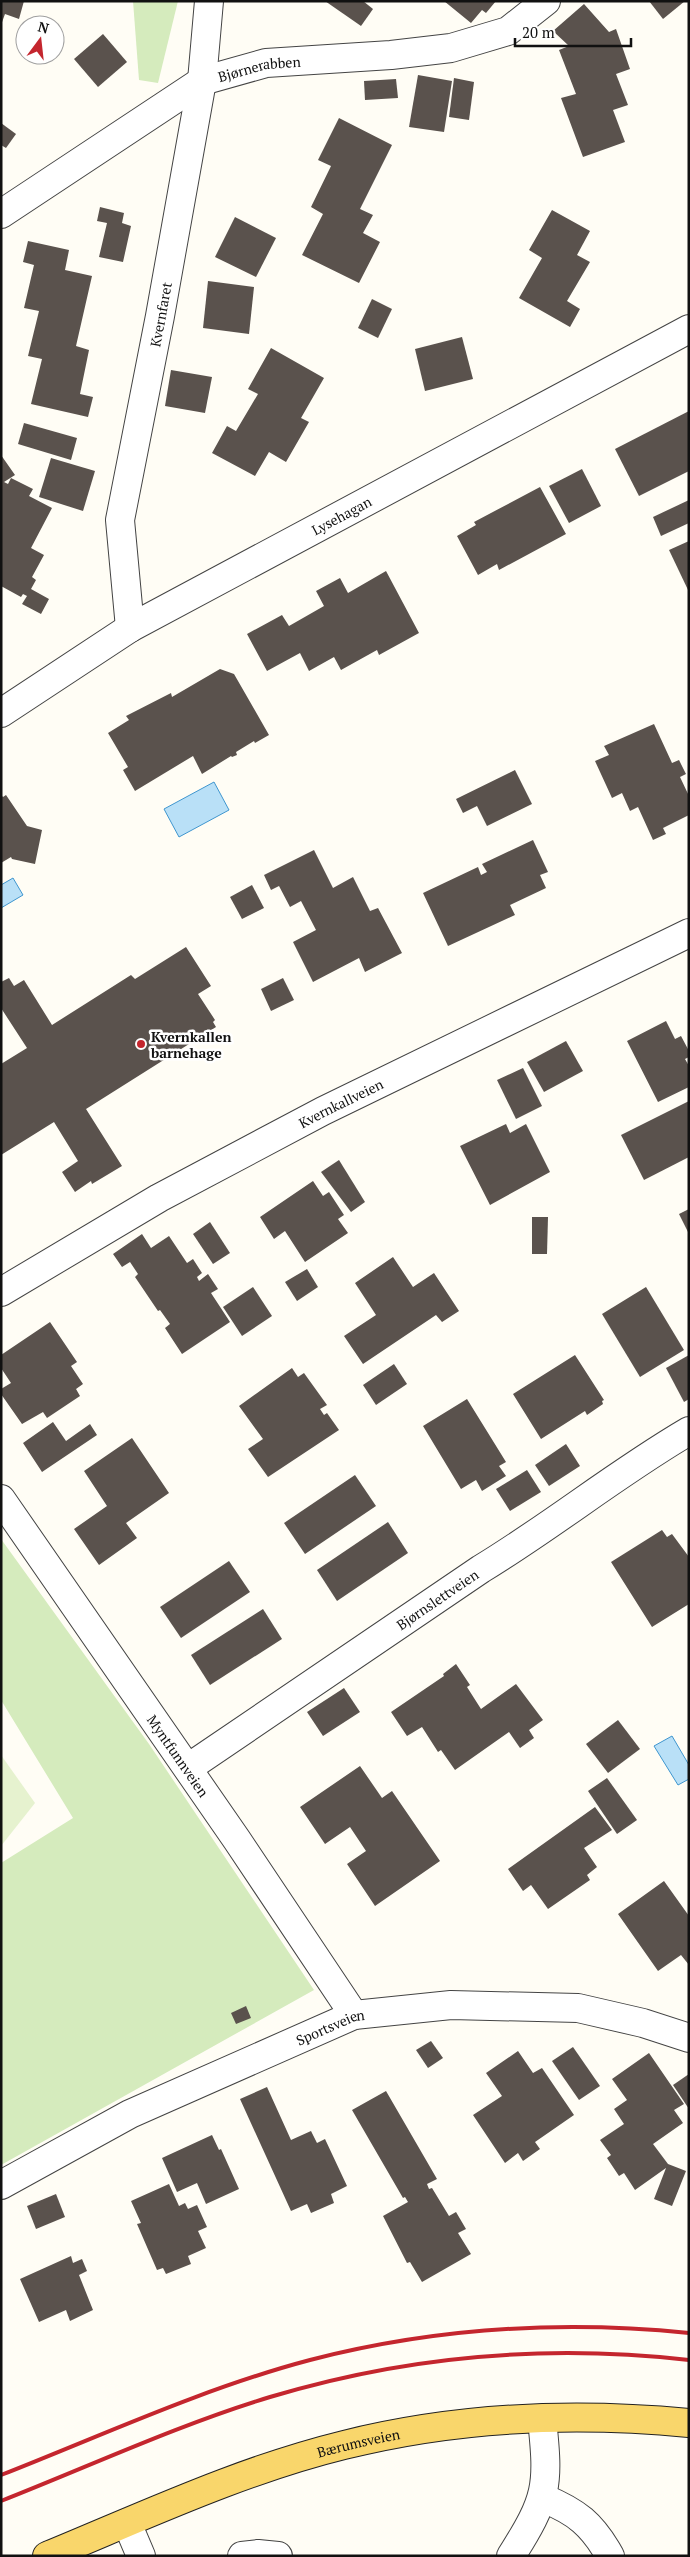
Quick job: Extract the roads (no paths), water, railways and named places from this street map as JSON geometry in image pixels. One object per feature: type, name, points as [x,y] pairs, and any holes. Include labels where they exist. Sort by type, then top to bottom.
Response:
[{"type":"main road","name":"Bærumsveien","points":[[47,2556],[242,2477],[342,2445],[405,2431],[461,2424],[542,2418],[629,2417],[689,2422]]},
{"type":"street","name":"Kvernfaret","points":[[130,628],[120,520],[160,316],[202,81],[209,1]]},
{"type":"street","name":"Bjørnerabben","points":[[1,214],[202,81],[266,63],[391,56],[452,48],[508,31],[546,1]]},
{"type":"street","name":"Lysehagan","points":[[1,713],[130,628],[689,329]]},
{"type":"street","name":"Kvernkallveien","points":[[1,1292],[159,1198],[323,1111],[689,933]]},
{"type":"street","name":"Bjørnslettveien","points":[[188,1768],[480,1569],[520,1545],[645,1457],[689,1431]]},
{"type":"street","name":"Myntfunnveien","points":[[1,1499],[188,1768],[354,2015]]},
{"type":"street","name":"Sportsveien","points":[[1,2185],[130,2114],[354,2015],[451,2005],[578,2008],[643,2022],[689,2038]]},
{"type":"street","points":[[511,2556],[537,2513],[543,2498],[547,2472],[542,2418]]},
{"type":"street","points":[[543,2498],[573,2512],[586,2521],[599,2535],[610,2556]]},
{"type":"street","points":[[127,2523],[141,2556]]},
{"type":"street","points":[[242,2556],[258,2554],[278,2556]]},
{"type":"water","points":[[214,782],[229,810],[179,837],[164,809]]},
{"type":"water","points":[[13,878],[23,895],[1,908],[1,885]]},
{"type":"water","points":[[672,1736],[689,1765],[689,1779],[678,1785],[654,1746]]},
{"type":"railway","points":[[1,2475],[231,2384],[270,2371],[357,2349],[451,2334],[546,2327],[641,2329],[689,2333]]},
{"type":"railway","points":[[1,2501],[168,2433],[236,2408],[321,2383],[373,2372],[425,2363],[530,2354],[583,2353],[689,2360]]},
{"type":"place","name":"Kvernkallen barnehage","points":[[141,1044]]}]
